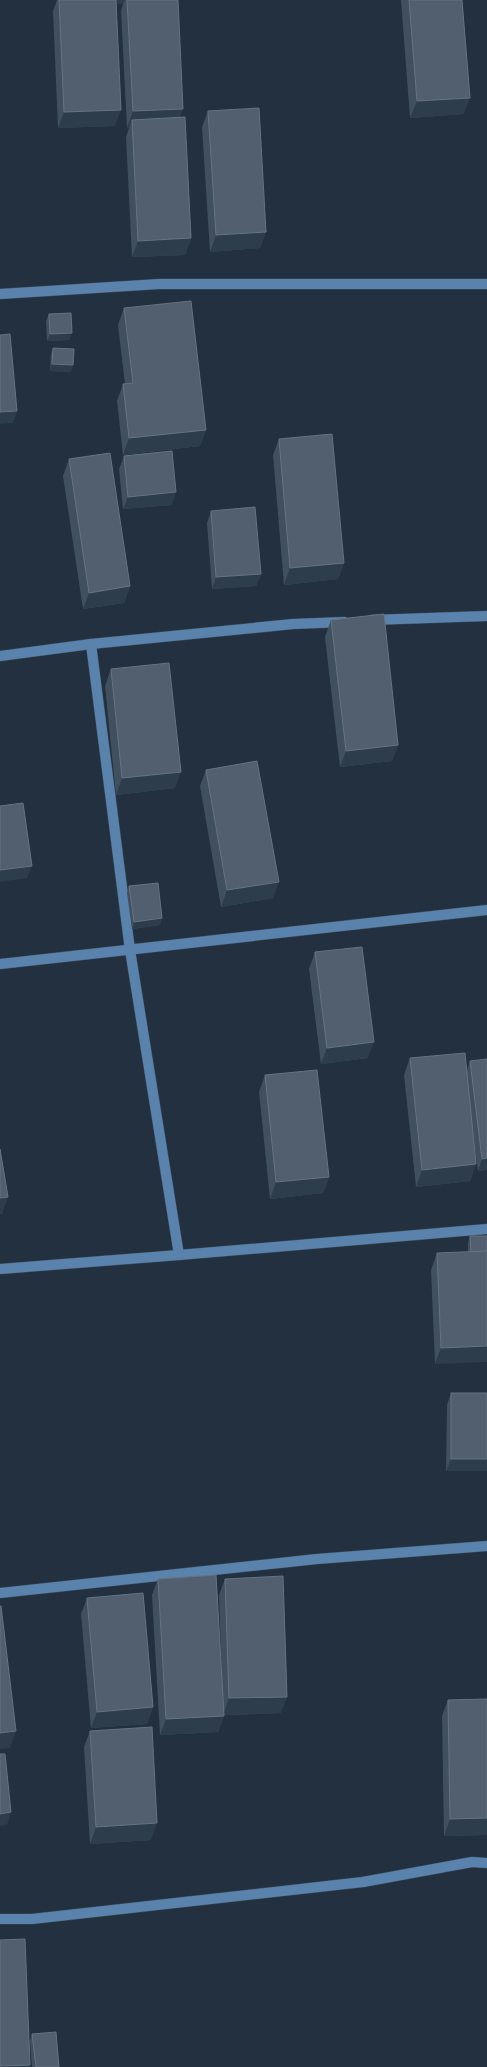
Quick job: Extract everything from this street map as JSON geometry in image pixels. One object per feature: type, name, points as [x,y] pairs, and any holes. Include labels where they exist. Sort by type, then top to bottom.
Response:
[{"type":"street","points":[[0,294],[159,284],[487,284]]},
{"type":"street","points":[[0,656],[91,644],[294,624],[487,616]]},
{"type":"street","points":[[91,644],[130,950],[179,1255]]},
{"type":"street","points":[[0,964],[487,910]]},
{"type":"street","points":[[0,1269],[487,1229]]},
{"type":"street","points":[[0,1593],[317,1559],[487,1546]]},
{"type":"street","points":[[0,1919],[32,1919],[363,1882],[472,1862],[487,1863]]},
{"type":"building","points":[[59,0],[116,0],[121,110],[64,112]]},
{"type":"building","points":[[127,0],[178,0],[183,109],[133,111]]},
{"type":"building","points":[[409,0],[462,0],[470,98],[417,101]]},
{"type":"building","points":[[259,108],[266,232],[216,235],[208,111]]},
{"type":"building","points":[[185,117],[191,238],[138,241],[132,120]]},
{"type":"building","points":[[191,301],[206,430],[129,438],[123,384],[133,383],[124,308]]},
{"type":"building","points":[[71,313],[72,333],[50,334],[49,314]]},
{"type":"building","points":[[10,334],[17,411],[0,412],[0,335]]},
{"type":"building","points":[[53,348],[74,349],[73,365],[52,364]]},
{"type":"building","points":[[332,434],[344,563],[290,568],[279,439]]},
{"type":"building","points":[[172,451],[176,492],[128,497],[124,456]]},
{"type":"building","points":[[110,453],[130,586],[89,593],[69,459]]},
{"type":"building","points":[[255,507],[261,574],[216,577],[211,511]]},
{"type":"building","points":[[384,614],[398,745],[346,751],[331,620]]},
{"type":"building","points":[[169,663],[181,772],[122,778],[111,669]]},
{"type":"building","points":[[257,761],[279,882],[227,890],[206,770]]},
{"type":"building","points":[[23,803],[32,866],[0,870],[0,806]]},
{"type":"building","points":[[158,883],[162,918],[134,922],[129,886]]},
{"type":"building","points":[[362,947],[374,1042],[327,1048],[315,952]]},
{"type":"building","points":[[465,1053],[476,1164],[422,1170],[410,1058]]},
{"type":"building","points":[[487,1059],[487,1158],[482,1159],[470,1061]]},
{"type":"building","points":[[317,1070],[329,1177],[276,1182],[265,1075]]},
{"type":"building","points":[[0,1149],[8,1197],[0,1198]]},
{"type":"building","points":[[470,1236],[487,1236],[487,1251],[471,1252]]},
{"type":"building","points":[[487,1251],[487,1346],[441,1348],[437,1253]]},
{"type":"building","points":[[451,1393],[487,1393],[487,1459],[451,1459]]},
{"type":"building","points":[[216,1575],[224,1716],[166,1719],[158,1579]]},
{"type":"building","points":[[283,1576],[287,1697],[229,1698],[225,1579]]},
{"type":"building","points":[[143,1593],[153,1707],[97,1712],[87,1598]]},
{"type":"building","points":[[0,1606],[16,1731],[0,1733]]},
{"type":"building","points":[[487,1699],[487,1818],[450,1819],[448,1700]]},
{"type":"building","points":[[152,1727],[157,1823],[96,1827],[90,1731]]},
{"type":"building","points":[[0,1754],[5,1754],[11,1812],[0,1814]]},
{"type":"building","points":[[25,1939],[30,2065],[0,2066],[0,1940]]},
{"type":"building","points":[[56,2032],[59,2067],[36,2067],[32,2034]]}]
